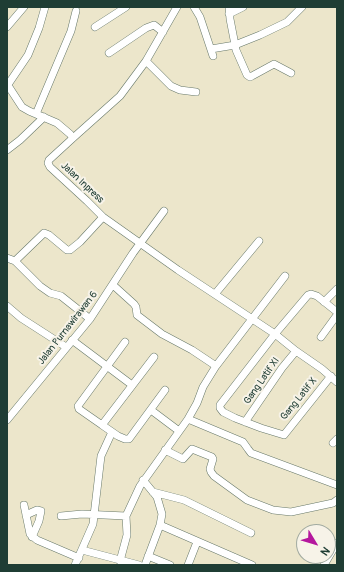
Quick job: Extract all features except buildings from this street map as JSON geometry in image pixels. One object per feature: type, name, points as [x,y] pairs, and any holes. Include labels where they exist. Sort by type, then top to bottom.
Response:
[{"type":"street","points":[[7,27],[24,7]]},
{"type":"street","points":[[45,7],[39,28],[28,55],[7,85],[22,107],[57,123],[73,138]]},
{"type":"street","points":[[95,27],[126,7]]},
{"type":"street","name":"Jalan Inpress","points":[[177,7],[146,61],[120,96],[49,160],[48,163],[50,167],[87,200],[103,218],[275,334],[296,351],[322,368],[335,380]]},
{"type":"street","points":[[194,7],[200,17],[212,53],[260,35],[287,22],[302,7]]},
{"type":"street","points":[[243,7],[229,10],[236,50],[249,76],[251,77],[259,74],[274,64],[291,72]]},
{"type":"street","points":[[36,114],[70,31],[76,11]]},
{"type":"street","points":[[109,53],[146,28],[154,25],[163,32]]},
{"type":"street","points":[[146,61],[171,86],[180,90],[196,92]]},
{"type":"street","points":[[7,150],[44,117]]},
{"type":"street","name":"Jalan Purnawirawan 6","points":[[7,420],[90,319],[164,211]]},
{"type":"street","points":[[15,261],[44,233],[49,235],[67,250],[70,250],[80,242],[103,218]]},
{"type":"street","points":[[215,294],[259,241]]},
{"type":"street","points":[[7,258],[15,261],[45,290],[54,296],[61,296],[90,319]]},
{"type":"street","points":[[124,562],[128,534],[126,516],[143,480],[188,419],[197,403],[203,387],[216,366],[285,276]]},
{"type":"street","points":[[113,285],[134,304],[136,307],[137,316],[162,334],[192,350],[216,366]]},
{"type":"street","points":[[324,302],[337,289]]},
{"type":"street","points":[[245,422],[223,412],[220,405],[275,334],[308,295],[313,294],[337,314],[321,337]]},
{"type":"street","points":[[7,306],[21,318],[66,347]]},
{"type":"street","points":[[72,340],[132,386]]},
{"type":"street","points":[[125,342],[78,406],[79,409],[112,432],[125,439],[129,439],[165,390]]},
{"type":"street","name":"Gang Latif XI","points":[[245,422],[282,368],[296,351]]},
{"type":"street","points":[[102,425],[154,357]]},
{"type":"street","name":"Gang Latif X","points":[[245,422],[284,435],[335,380]]},
{"type":"street","points":[[151,410],[179,431]]},
{"type":"street","points":[[188,419],[242,441],[252,453],[337,485]]},
{"type":"street","points":[[76,565],[93,524],[101,456],[112,432]]},
{"type":"street","points":[[165,450],[183,459],[192,449],[212,458],[210,469],[214,476],[247,500],[273,510],[290,512],[337,500]]},
{"type":"street","points":[[143,480],[153,492],[162,511],[160,525],[145,565]]},
{"type":"street","points":[[153,492],[184,500],[251,533]]},
{"type":"street","points":[[24,505],[29,533],[32,537],[79,558]]},
{"type":"street","points":[[26,515],[37,510],[42,511],[32,537]]},
{"type":"street","points":[[61,516],[94,514],[126,516]]},
{"type":"street","points":[[160,525],[252,565]]},
{"type":"street","points":[[188,565],[197,542]]},
{"type":"street","points":[[324,565],[337,544]]},
{"type":"street","points":[[82,550],[139,565]]},
{"type":"street","points":[[148,556],[170,565]]}]
